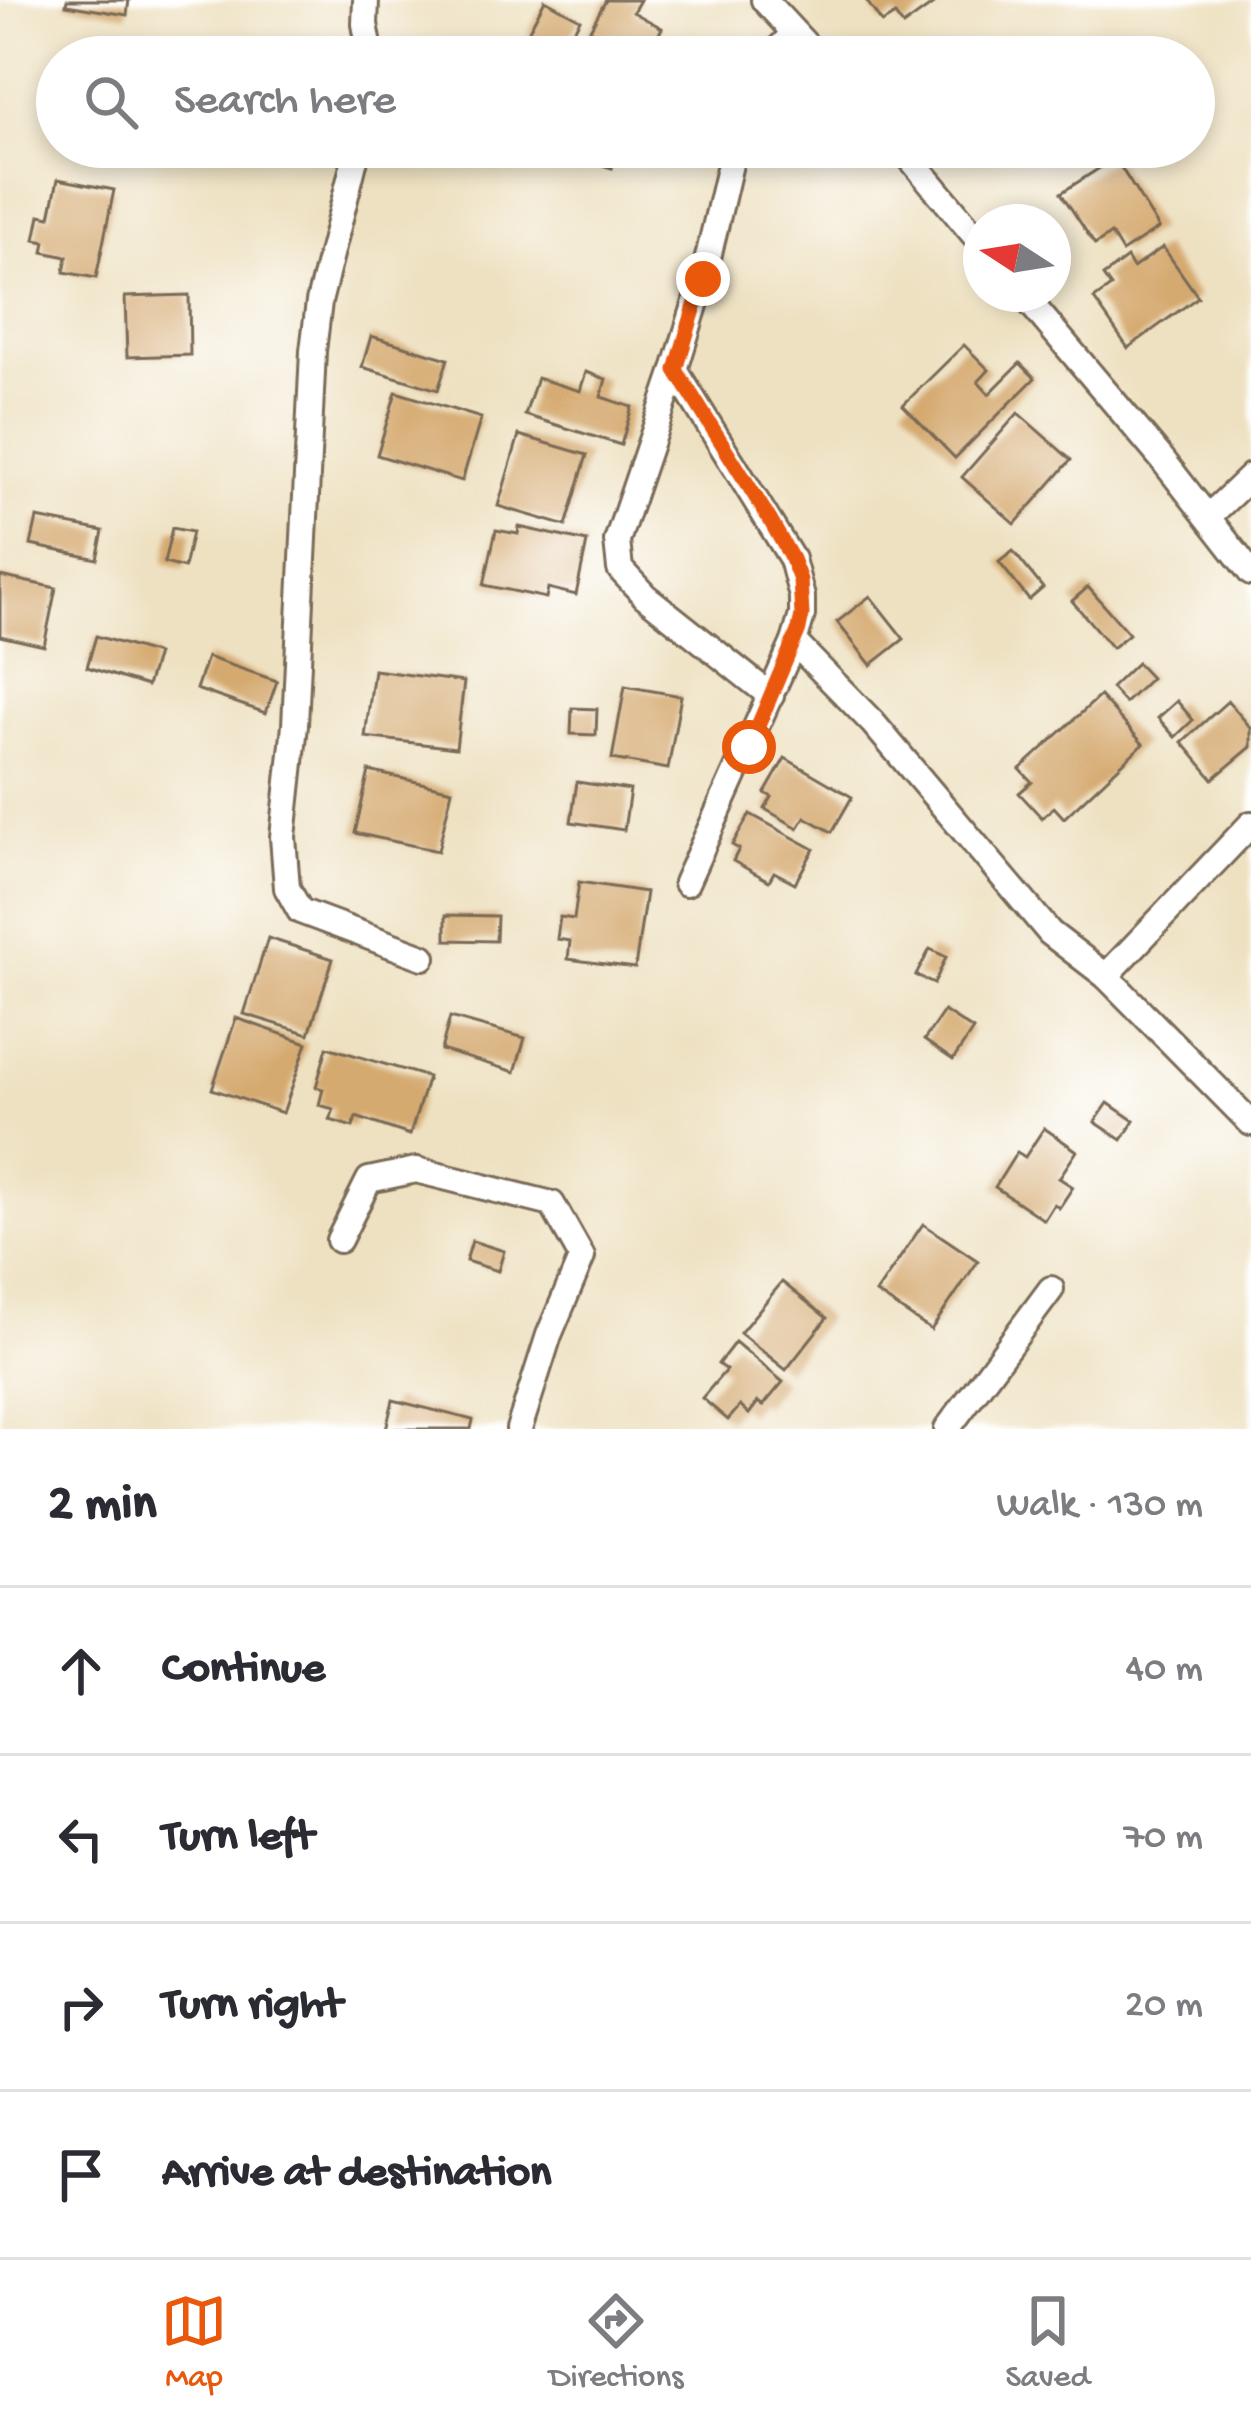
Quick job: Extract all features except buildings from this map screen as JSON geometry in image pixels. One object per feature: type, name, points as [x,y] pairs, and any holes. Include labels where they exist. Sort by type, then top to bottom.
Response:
[{"type":"street","points":[[366,0],[367,36]]},
{"type":"street","points":[[764,0],[797,36]]},
{"type":"street","points":[[791,36],[794,33]]},
{"type":"street","points":[[353,168],[324,280],[313,351],[295,725],[283,837],[287,888],[300,911],[422,957]]},
{"type":"street","points":[[729,168],[676,370],[617,541],[620,569],[646,596],[771,697]]},
{"type":"street","points":[[918,168],[963,221]]},
{"type":"street","points":[[1038,312],[1251,573]]},
{"type":"street","points":[[676,370],[792,559],[802,597],[794,642],[686,883]]},
{"type":"street","points":[[1208,517],[1251,476]]},
{"type":"street","points":[[794,642],[872,723],[1049,934],[1106,976],[1251,1124]]},
{"type":"street","points":[[1106,976],[1251,824]]},
{"type":"street","points":[[339,1240],[369,1180],[416,1170],[552,1204],[582,1257],[519,1429]]},
{"type":"street","points":[[947,1429],[1051,1289]]},
{"type":"route","points":[[703,279],[676,370],[792,559],[802,597],[799,629],[749,747]]}]
